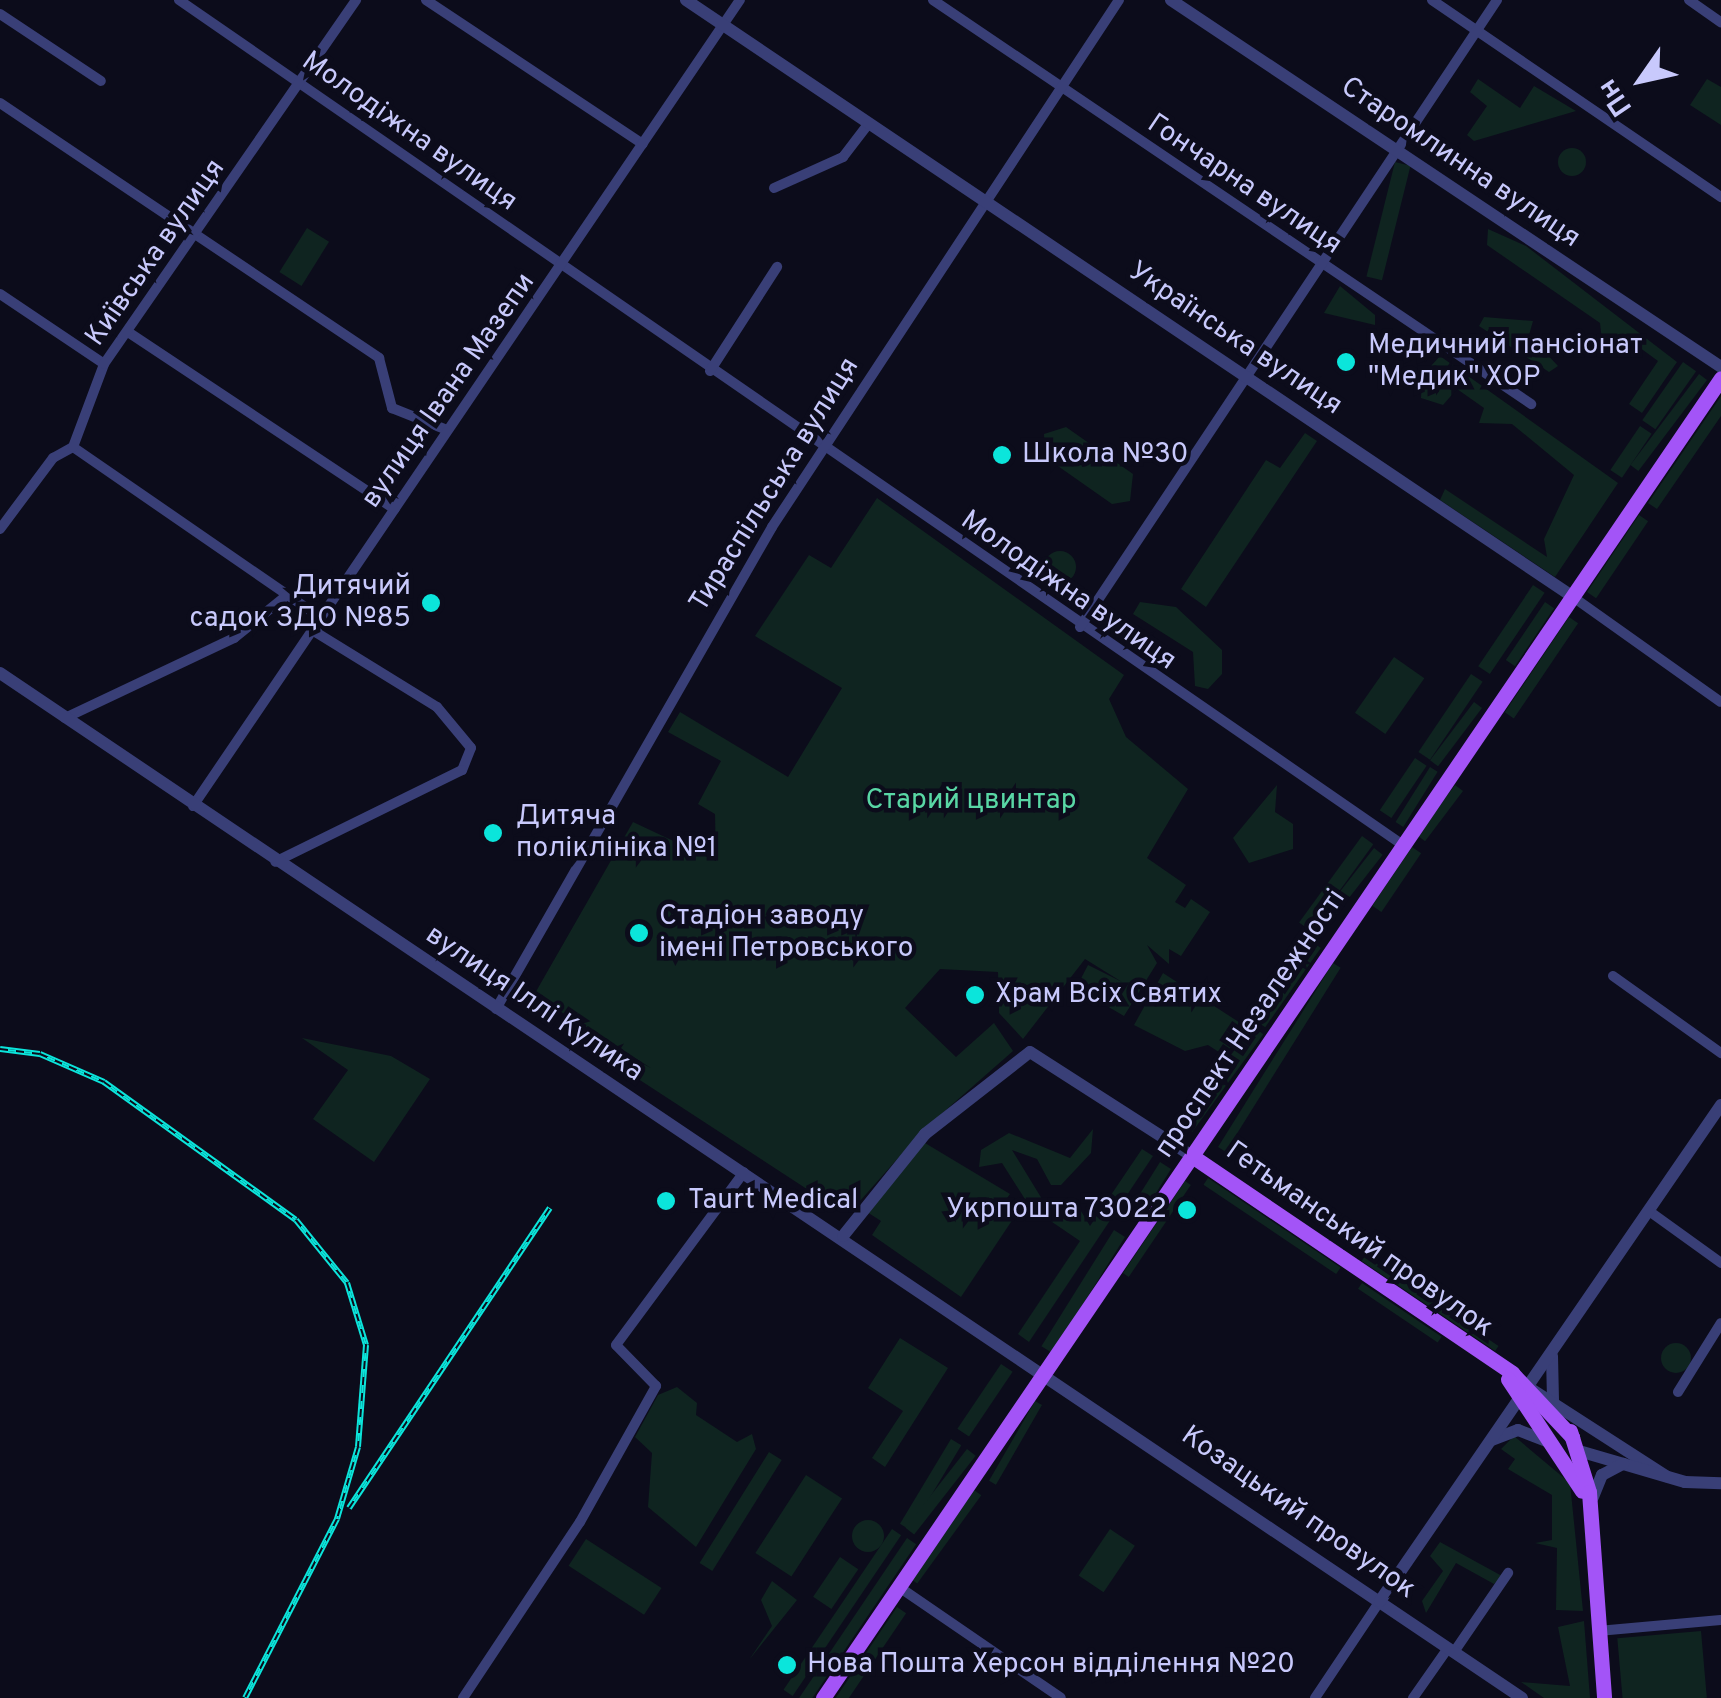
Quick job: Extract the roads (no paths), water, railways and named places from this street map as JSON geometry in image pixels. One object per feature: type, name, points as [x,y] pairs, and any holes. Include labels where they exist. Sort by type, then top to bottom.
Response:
[{"type":"main road","name":"проспект Незалежності","points":[[823,1698],[1721,378]]},
{"type":"main road","name":"Гетьманський провулок","points":[[1192,1156],[1526,1383]]},
{"type":"main road","points":[[1526,1383],[1568,1445],[1580,1482],[1590,1529],[1604,1698]]},
{"type":"main road","points":[[1526,1383],[1568,1445],[1590,1529]]},
{"type":"street","name":"Молодіжна вулиця","points":[[179,0],[1080,627],[1403,845]]},
{"type":"street","name":"Київська вулиця","points":[[0,529],[53,458],[73,448],[104,364],[302,85],[356,0]]},
{"type":"street","points":[[426,0],[643,144]]},
{"type":"street","name":"Українська вулиця","points":[[686,0],[1573,597]]},
{"type":"street","name":"вулиця Івана Мазепи","points":[[193,806],[740,0]]},
{"type":"street","name":"Гончарна вулиця","points":[[933,0],[1321,266],[1531,404]]},
{"type":"street","name":"Тираспільська вулиця","points":[[496,1009],[823,445],[1119,0]]},
{"type":"street","name":"Старомлинна вулиця","points":[[1171,0],[1721,367]]},
{"type":"street","points":[[1432,0],[1721,198]]},
{"type":"street","points":[[1080,627],[1497,0]]},
{"type":"street","points":[[1689,0],[1721,22]]},
{"type":"street","points":[[0,14],[101,81]]},
{"type":"street","points":[[0,103],[379,358],[400,415],[448,430]]},
{"type":"street","points":[[774,188],[843,156],[869,124]]},
{"type":"street","points":[[710,371],[777,267]]},
{"type":"street","points":[[0,294],[104,364]]},
{"type":"street","points":[[128,332],[394,509]]},
{"type":"street","points":[[73,448],[286,596],[337,648],[437,707],[470,748],[462,770],[276,862]]},
{"type":"street","points":[[65,718],[234,638],[286,596]]},
{"type":"street","points":[[1573,597],[1721,702]]},
{"type":"street","name":"вулиця Іллі Кулика","points":[[0,673],[496,1009],[1045,1370]]},
{"type":"street","points":[[1613,976],[1721,1053]]},
{"type":"street","points":[[843,1236],[925,1134],[1030,1052],[1192,1156]]},
{"type":"street","points":[[1315,1698],[1492,1440],[1526,1383],[1721,1105]]},
{"type":"street","points":[[463,1698],[580,1522],[656,1386],[616,1346],[744,1172]]},
{"type":"street","points":[[1649,1211],[1721,1263]]},
{"type":"street","points":[[1678,1392],[1721,1324]]},
{"type":"street","name":"Козацький провулок","points":[[1045,1370],[1512,1695]]},
{"type":"street","points":[[1526,1383],[1630,1458],[1666,1476],[1721,1482]]},
{"type":"street","points":[[1492,1440],[1518,1430],[1630,1458]]},
{"type":"street","points":[[1590,1529],[1596,1480],[1630,1458]]},
{"type":"street","points":[[1413,1698],[1508,1574]]},
{"type":"street","points":[[898,1587],[1061,1698]]},
{"type":"street","points":[[1598,1631],[1721,1620]]},
{"type":"railway","points":[[0,1049],[40,1054],[104,1082],[296,1220],[347,1283],[366,1345],[358,1447],[337,1519],[245,1698]]},
{"type":"railway","points":[[349,1508],[550,1208]]},
{"type":"place","name":"Медичний пансіонат \"Медик\" ХОР","points":[[1346,362]]},
{"type":"place","name":"Школа №30","points":[[1002,455]]},
{"type":"place","name":"Дитячий садок ЗДО №85","points":[[431,603]]},
{"type":"place","name":"Дитяча поліклініка №1","points":[[493,833]]},
{"type":"place","name":"Стадіон заводу імені Петровського","points":[[639,933]]},
{"type":"place","name":"Храм Всіх Святих","points":[[975,995]]},
{"type":"place","name":"Taurt Medical","points":[[666,1201]]},
{"type":"place","name":"Укрпошта 73022","points":[[1187,1210]]},
{"type":"place","name":"Нова Пошта Херсон відділення №20","points":[[787,1665]]},
{"type":"park label","name":"Старий цвинтар","points":[[971,801]]}]
